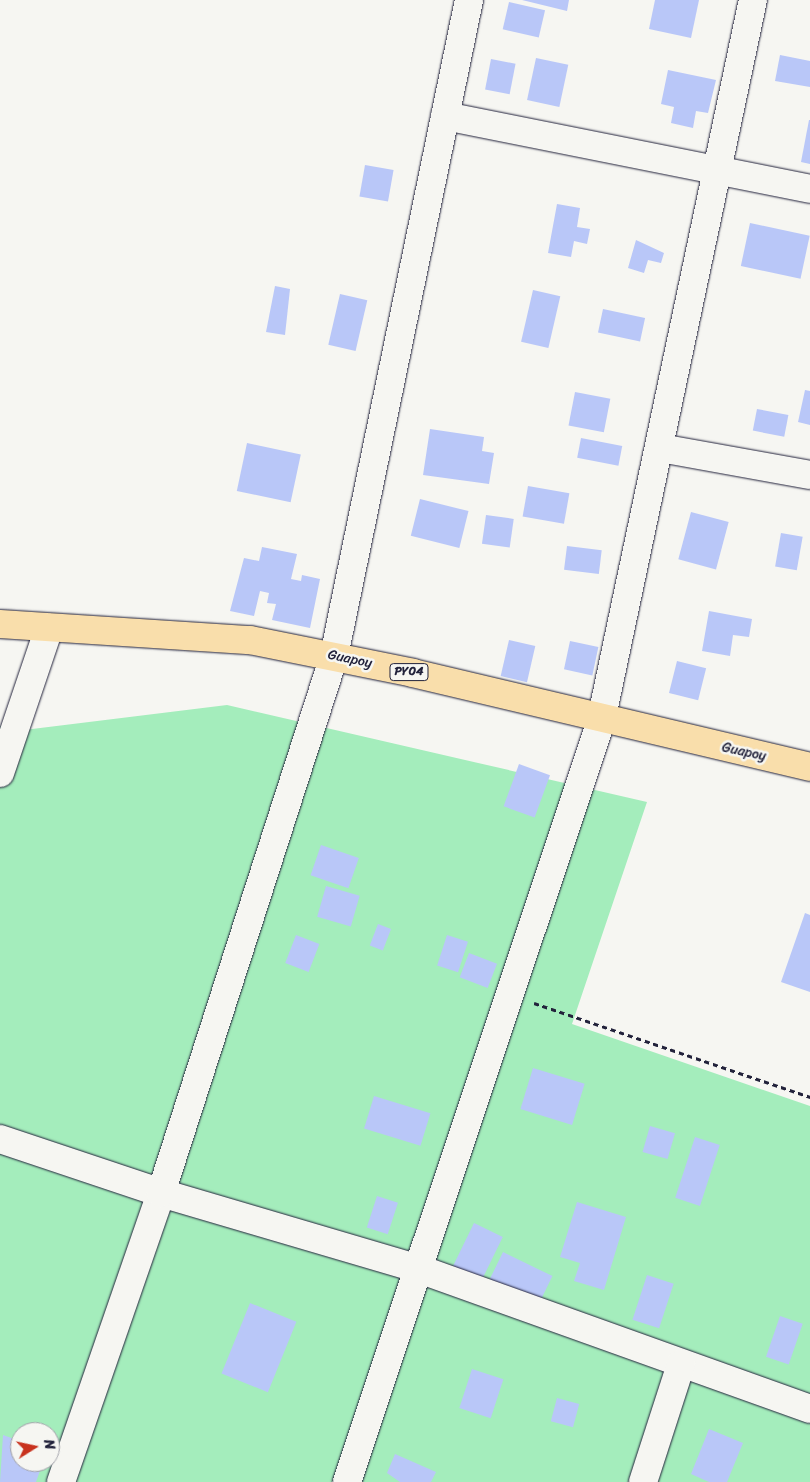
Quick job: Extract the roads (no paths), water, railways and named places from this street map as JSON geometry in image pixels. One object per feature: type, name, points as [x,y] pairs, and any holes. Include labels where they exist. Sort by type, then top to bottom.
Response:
[{"type":"main road","name":"Guapoy","points":[[0,624],[250,640],[334,656],[602,721],[810,767]]},
{"type":"street","points":[[61,1482],[160,1193],[334,656],[470,0]]},
{"type":"street","points":[[347,1482],[602,721],[753,0]]},
{"type":"street","points":[[446,116],[717,172],[810,189]]},
{"type":"street","points":[[660,448],[810,475]]},
{"type":"street","points":[[0,774],[49,628]]},
{"type":"street","points":[[0,1139],[160,1193],[419,1269],[810,1410]]},
{"type":"street","points":[[643,1482],[681,1364]]}]
